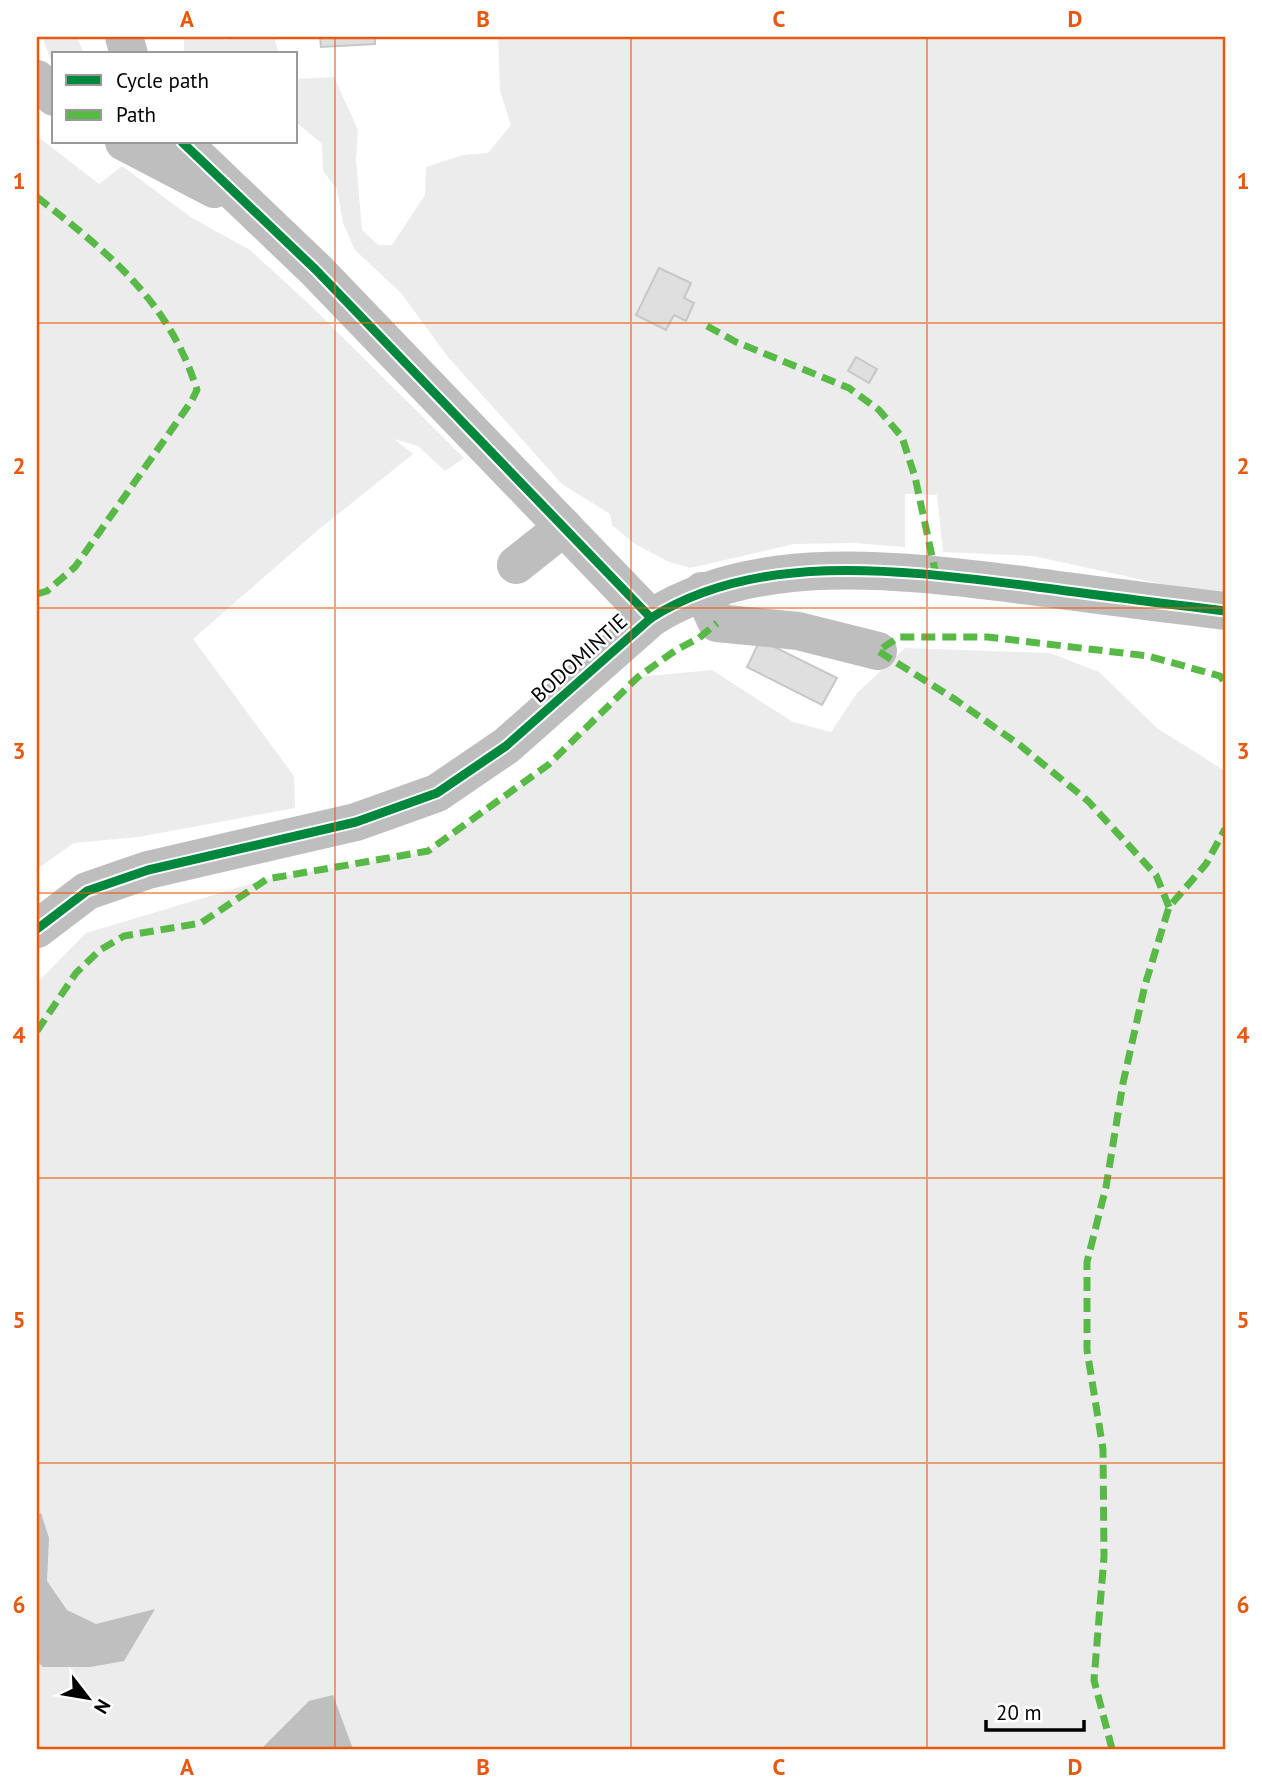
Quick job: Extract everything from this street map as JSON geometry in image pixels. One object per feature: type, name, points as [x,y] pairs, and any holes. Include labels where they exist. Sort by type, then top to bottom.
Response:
[{"type":"street","points":[[37,79],[52,95]]},
{"type":"street","points":[[128,144],[250,208]]},
{"type":"street","points":[[184,144],[325,280],[650,618]]},
{"type":"street","points":[[516,565],[564,527]]},
{"type":"street","name":"BODOMINTIE","points":[[37,929],[87,891],[148,870],[356,822],[437,793],[506,746],[650,618],[675,602],[702,591],[766,576],[837,571],[936,575],[1225,611]]},
{"type":"street","points":[[702,591],[717,623],[798,631],[878,651]]},
{"type":"shaded area","points":[[42,37],[77,37],[83,52],[52,52],[52,63]]},
{"type":"shaded area","points":[[184,37],[227,40],[236,37],[274,37],[278,52],[184,52]]},
{"type":"shaded area","points":[[498,37],[1225,37],[1225,593],[1171,586],[1033,556],[943,552],[937,495],[905,494],[905,547],[854,543],[794,544],[690,568],[667,561],[635,544],[612,525],[610,514],[562,484],[448,357],[401,293],[355,250],[343,223],[337,189],[323,171],[322,144],[298,124],[298,79],[334,77],[358,130],[356,160],[362,230],[378,245],[392,245],[425,195],[426,167],[463,155],[488,153],[511,125],[500,91]]},
{"type":"shaded area","points":[[37,136],[99,184],[122,166],[192,218],[250,250],[309,304],[464,458],[445,471],[418,446],[394,439],[413,454],[318,530],[193,639],[294,776],[295,808],[138,837],[74,843],[37,869]]},
{"type":"shaded area","points":[[905,648],[1050,653],[1099,672],[1157,728],[1225,771],[1225,1749],[37,1749],[37,983],[86,933],[267,879],[428,851],[548,765],[638,677],[712,670],[793,722],[831,732],[857,693]]},
{"type":"shaded area","points":[[41,1513],[49,1538],[47,1581],[67,1610],[96,1624],[155,1609],[124,1661],[90,1667],[43,1667],[37,1661],[37,1515]]},
{"type":"shaded area","points":[[333,1695],[353,1749],[264,1749],[309,1701]]},
{"type":"building","points":[[320,37],[375,37],[375,44],[321,47]]},
{"type":"building","points":[[659,268],[691,283],[684,298],[694,303],[686,321],[674,315],[666,330],[636,315]]},
{"type":"building","points":[[856,357],[877,369],[869,383],[848,371]]},
{"type":"building","points":[[760,640],[837,678],[822,705],[747,667]]},
{"type":"marked path","points":[[37,197],[111,259],[153,304],[185,358],[197,390],[75,567],[47,591],[37,594]]},
{"type":"marked path","points":[[707,326],[736,342],[849,388],[879,410],[902,437],[915,477],[936,575]]},
{"type":"marked path","points":[[37,1031],[76,973],[100,950],[124,936],[201,923],[267,879],[428,851],[548,765],[638,677],[676,650],[699,638],[717,623]]},
{"type":"marked path","points":[[1169,907],[1156,875],[1088,801],[1021,746],[956,700],[878,651],[899,637],[988,637],[1148,656],[1220,676],[1225,683]]},
{"type":"marked path","points":[[1112,1749],[1094,1680],[1104,1557],[1103,1449],[1087,1350],[1087,1262],[1106,1187],[1123,1083],[1145,985],[1169,907],[1206,864],[1225,829]]},
{"type":"cycle path","points":[[184,144],[316,270],[651,618]]},
{"type":"cycle path","points":[[37,929],[87,891],[148,870],[356,822],[437,793],[506,746],[651,618],[693,596],[739,582],[786,574],[835,570],[885,571],[983,580],[1225,611]]}]
